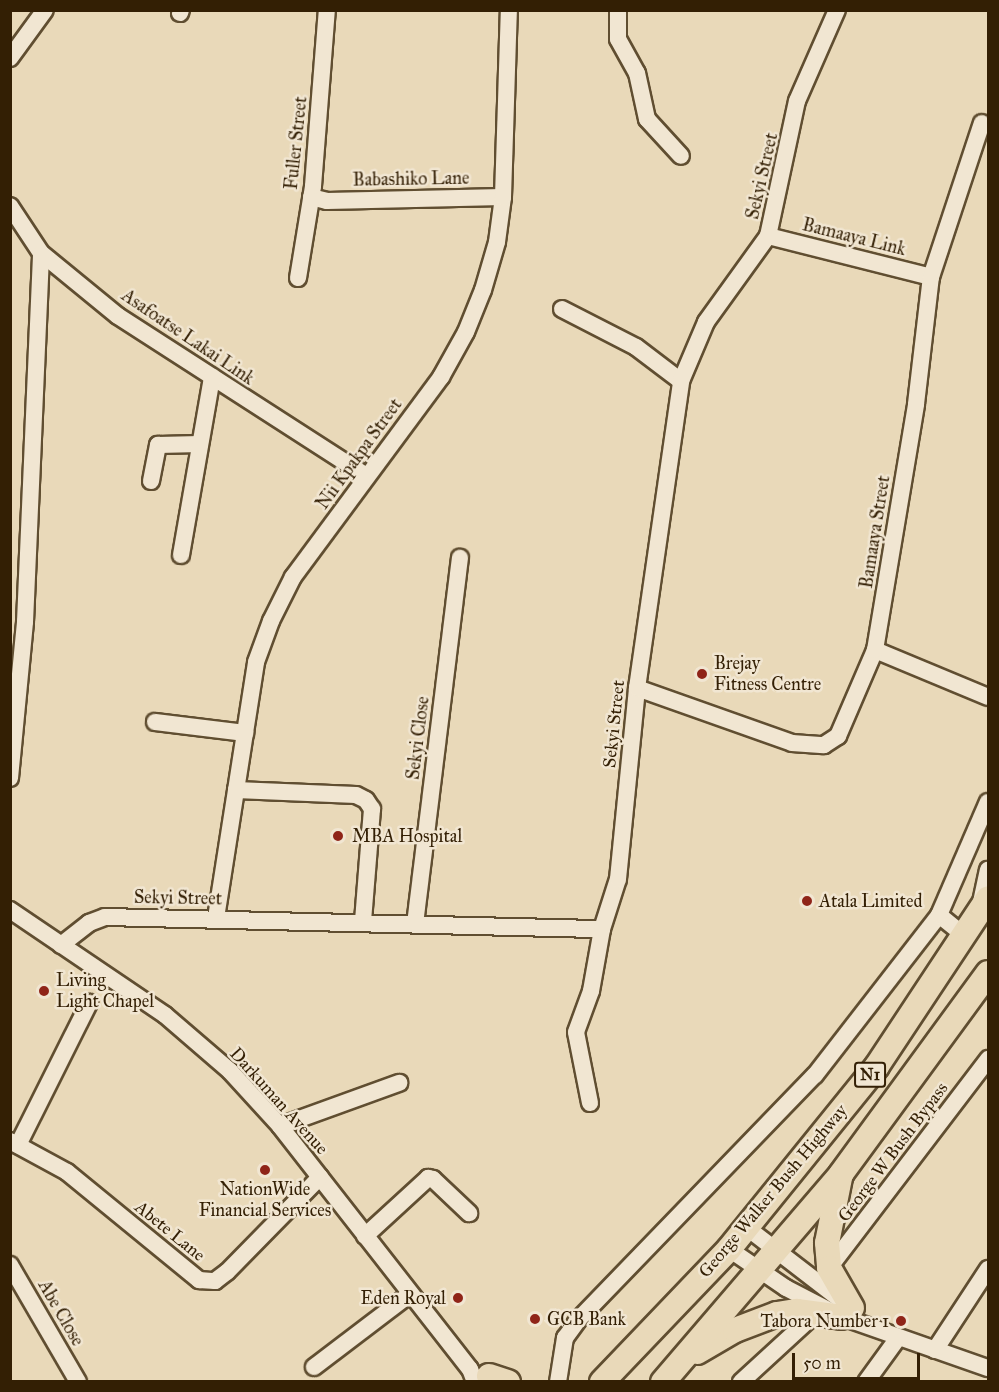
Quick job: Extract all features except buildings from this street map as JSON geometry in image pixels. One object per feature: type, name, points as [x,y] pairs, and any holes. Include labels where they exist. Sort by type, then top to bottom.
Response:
[{"type":"highway","name":"George Walker Bush Highway","points":[[606,1377],[729,1249],[877,1066],[984,905]]},
{"type":"highway","name":"N1","points":[[669,1374],[840,1174],[988,973]]},
{"type":"highway","points":[[840,1174],[827,1243],[829,1269],[854,1317]]},
{"type":"highway","points":[[669,1374],[704,1347],[760,1319],[797,1311],[854,1317]]},
{"type":"highway","points":[[585,1382],[606,1377]]},
{"type":"street","points":[[10,58],[45,10]]},
{"type":"street","name":"Fuller Street","points":[[298,278],[315,198],[327,10]]},
{"type":"street","name":"Nii Kpakpa Street","points":[[216,918],[256,662],[271,621],[293,577],[441,377],[466,332],[497,242],[503,196],[509,10]]},
{"type":"street","points":[[618,10],[618,39],[637,73],[647,119],[681,156]]},
{"type":"street","name":"Sekyi Street","points":[[61,945],[89,923],[105,916],[602,929],[618,879],[637,688],[681,381],[706,322],[768,236],[797,101],[837,10]]},
{"type":"street","name":"Bamaaya Street","points":[[637,688],[792,743],[824,745],[838,736],[849,719],[875,650],[916,404],[931,277],[982,123]]},
{"type":"street","name":"Babashiko Lane","points":[[315,198],[503,196]]},
{"type":"street","name":"Asafoatse Lakai Link","points":[[10,206],[41,253],[118,316],[366,476]]},
{"type":"street","name":"Bamaaya Link","points":[[768,236],[931,277]]},
{"type":"street","points":[[10,778],[26,622],[41,253]]},
{"type":"street","points":[[562,309],[628,342],[681,381]]},
{"type":"street","points":[[181,555],[212,377]]},
{"type":"street","points":[[151,481],[158,445],[200,444]]},
{"type":"street","name":"Sekyi Close","points":[[415,924],[460,558]]},
{"type":"street","points":[[875,650],[988,697]]},
{"type":"street","points":[[155,722],[245,733]]},
{"type":"street","points":[[236,790],[356,795],[366,800],[372,809],[363,922]]},
{"type":"street","points":[[558,1382],[565,1338],[578,1320],[815,1075],[939,915],[988,802]]},
{"type":"street","points":[[984,905],[988,870]]},
{"type":"street","name":"Darkuman Avenue","points":[[10,910],[173,1022],[230,1071],[280,1126],[409,1295],[487,1378]]},
{"type":"street","points":[[939,915],[964,935]]},
{"type":"street","points":[[590,1103],[576,1032],[591,991],[602,929]]},
{"type":"street","points":[[14,1143],[89,1003]]},
{"type":"street","name":"George W Bush Bypass","points":[[829,1269],[988,1059]]},
{"type":"street","points":[[280,1126],[399,1083]]},
{"type":"street","name":"Abete Lane","points":[[14,1143],[68,1172],[199,1280],[215,1281],[227,1272],[320,1177]]},
{"type":"street","points":[[365,1236],[428,1178],[433,1179],[469,1213]]},
{"type":"street","points":[[746,1227],[774,1253],[854,1317]]},
{"type":"street","points":[[729,1249],[759,1271],[898,1338],[988,1368]]},
{"type":"street","name":"Abe Close","points":[[10,1265],[78,1382]]},
{"type":"street","points":[[935,1350],[988,1269]]},
{"type":"street","points":[[314,1367],[409,1295]]},
{"type":"street","points":[[741,1382],[817,1312]]},
{"type":"street","points":[[866,1382],[898,1338]]},
{"type":"place","name":"Brejay Fitness Centre","points":[[702,674]]},
{"type":"place","name":"MBA Hospital","points":[[338,836]]},
{"type":"place","name":"Atala Limited","points":[[807,901]]},
{"type":"place","name":"Living Light Chapel","points":[[44,991]]},
{"type":"place","name":"NationWide Financial Services","points":[[265,1170]]},
{"type":"place","name":"Eden Royal","points":[[458,1298]]},
{"type":"place","name":"GCB Bank","points":[[535,1319]]},
{"type":"place","name":"Tabora Number 1","points":[[901,1321]]}]
